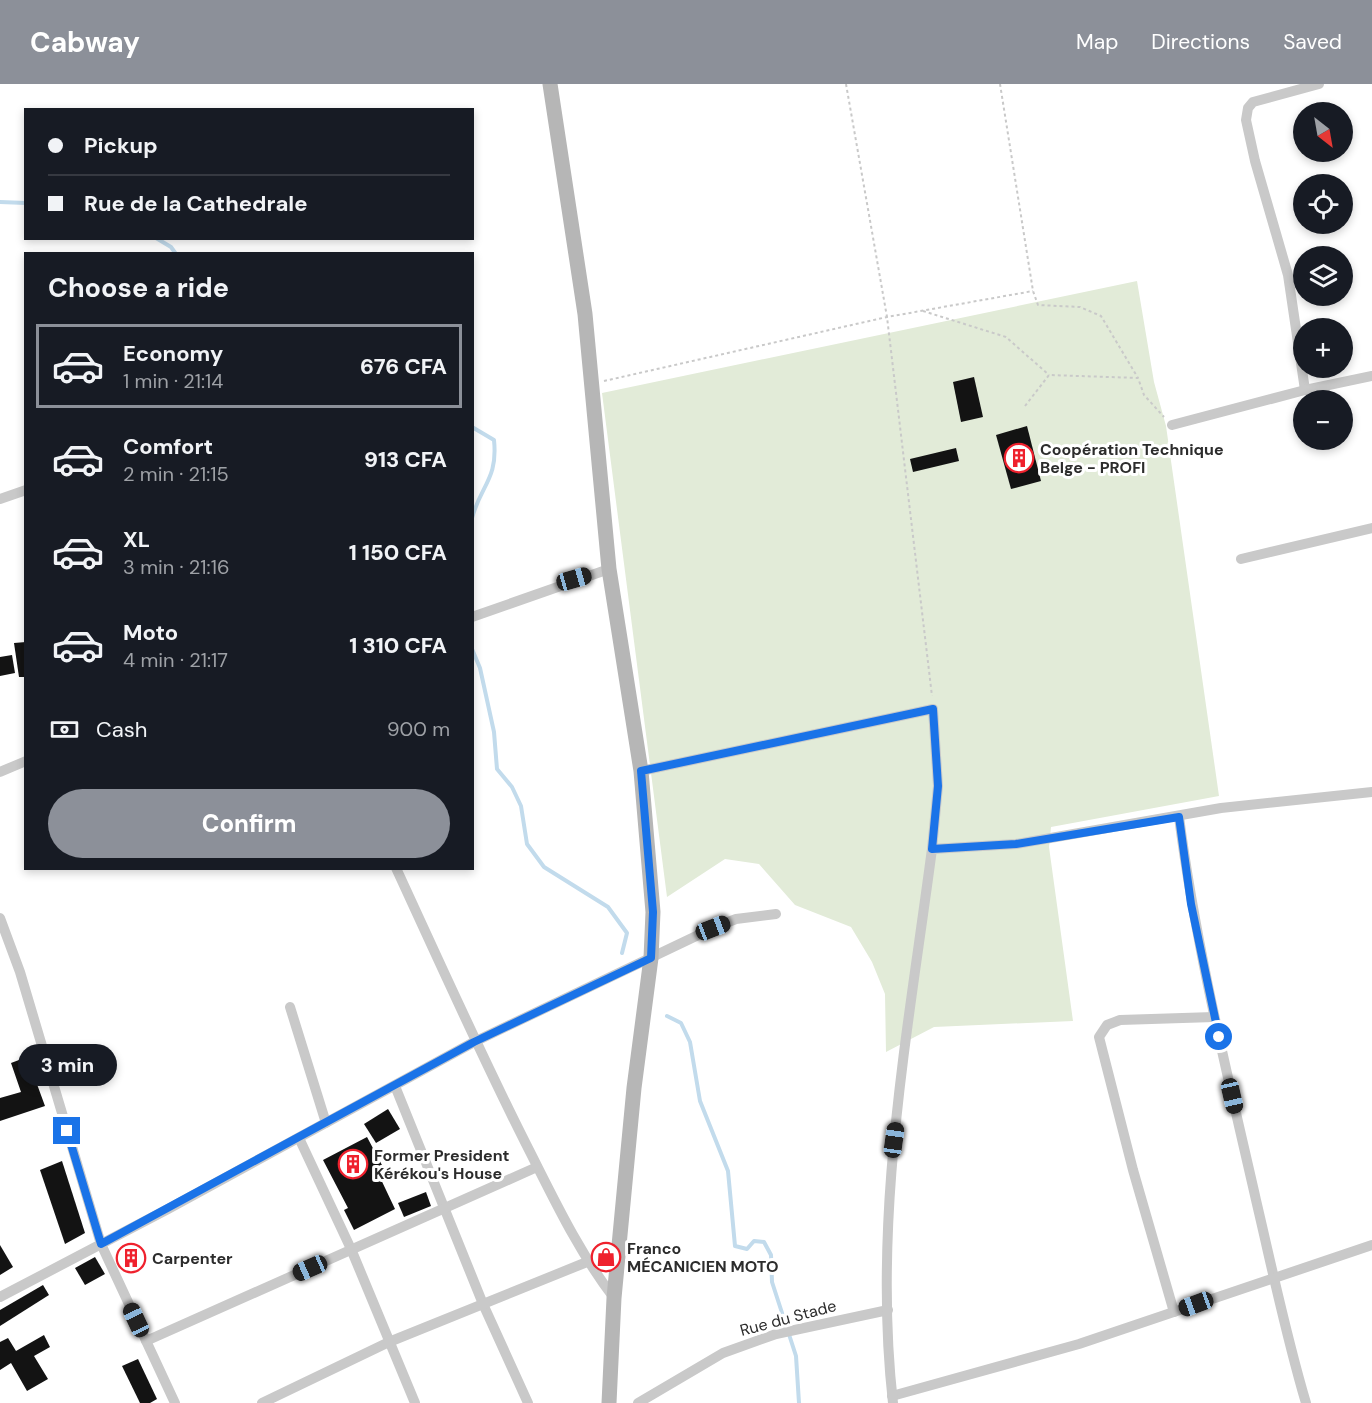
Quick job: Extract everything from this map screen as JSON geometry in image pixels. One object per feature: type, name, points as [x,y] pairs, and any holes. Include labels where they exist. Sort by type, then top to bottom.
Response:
[{"type":"street","points":[[549,84],[585,314],[609,569],[641,771],[653,912],[651,958],[633,1099],[614,1298],[609,1403]]},
{"type":"street","points":[[1319,84],[1253,102],[1248,108],[1246,120],[1255,161],[1288,275],[1305,390],[1372,376]]},
{"type":"street","points":[[1172,425],[1293,393]]},
{"type":"street","points":[[0,499],[24,491]]},
{"type":"street","points":[[1240,559],[1372,528]]},
{"type":"street","points":[[474,616],[609,569]]},
{"type":"street","points":[[641,771],[933,709],[938,786],[932,849],[894,1140],[887,1269],[893,1400],[1048,1354],[1372,1245]]},
{"type":"street","points":[[0,772],[24,762]]},
{"type":"street","points":[[932,849],[1016,844],[1221,808],[1372,792]]},
{"type":"street","points":[[1179,817],[1191,904],[1214,1017],[1274,1277],[1306,1403]]},
{"type":"street","points":[[397,870],[474,1042],[537,1167],[587,1262],[614,1298]]},
{"type":"street","points":[[0,1297],[474,1042],[736,919],[776,914]]},
{"type":"street","points":[[0,918],[20,972],[101,1244],[175,1403]]},
{"type":"street","points":[[290,1007],[326,1123]]},
{"type":"street","points":[[1174,1312],[1133,1170],[1099,1037],[1107,1025],[1120,1020],[1214,1017]]},
{"type":"street","points":[[395,1086],[446,1206],[483,1304],[528,1403]]},
{"type":"street","points":[[299,1138],[351,1249],[414,1403]]},
{"type":"street","points":[[146,1341],[537,1167]]},
{"type":"street","points":[[262,1403],[389,1342],[587,1262]]},
{"type":"street","name":"Rue du Stade","points":[[638,1403],[723,1353],[766,1337],[888,1310]]},
{"type":"path","points":[[846,84],[887,317],[933,709]]},
{"type":"path","points":[[1000,84],[1033,291],[1038,305],[1080,307],[1101,316],[1138,378],[1144,395],[1172,425]]},
{"type":"path","points":[[593,384],[887,317],[1033,291]]},
{"type":"path","points":[[921,310],[1006,338],[1049,375],[1138,378]]},
{"type":"path","points":[[1025,406],[1049,375]]},
{"type":"green space","points":[[1137,281],[1154,382],[1166,426],[1219,796],[1051,827],[1049,847],[1073,1021],[934,1027],[886,1052],[885,994],[872,962],[851,927],[795,905],[759,864],[725,859],[667,897],[602,393]]},
{"type":"building","points":[[974,377],[983,417],[961,422],[953,382]]},
{"type":"building","name":"Coopération Technique Belge - PROFI","points":[[1027,426],[1041,481],[1011,489],[996,435]]},
{"type":"building","points":[[956,448],[959,461],[913,472],[910,459]]},
{"type":"building","points":[[24,642],[24,677],[19,677],[14,643]]},
{"type":"building","points":[[12,655],[15,673],[0,676],[0,657]]},
{"type":"building","points":[[27,1057],[45,1106],[0,1121],[0,1098],[21,1092],[11,1063]]},
{"type":"building","points":[[388,1109],[400,1129],[376,1143],[364,1124]]},
{"type":"building","points":[[367,1137],[383,1167],[377,1171],[395,1209],[354,1230],[344,1210],[348,1208],[323,1160]]},
{"type":"building","points":[[62,1161],[85,1233],[65,1244],[40,1170]]},
{"type":"building","points":[[426,1192],[431,1206],[404,1217],[398,1203]]},
{"type":"building","points":[[0,1245],[13,1267],[0,1275]]},
{"type":"building","points":[[95,1257],[105,1274],[85,1285],[75,1268]]},
{"type":"building","points":[[43,1285],[49,1295],[0,1326],[0,1310]]},
{"type":"building","points":[[44,1335],[50,1347],[34,1356],[48,1379],[27,1391],[11,1363],[0,1370],[0,1342],[8,1338],[16,1351]]},
{"type":"building","points":[[138,1359],[157,1399],[150,1403],[140,1403],[122,1366]]},
{"type":"waterway","points":[[0,202],[24,203]]},
{"type":"waterway","points":[[159,240],[175,252]]},
{"type":"waterway","points":[[474,428],[494,440],[495,453],[491,473],[474,512]]},
{"type":"waterway","points":[[474,654],[480,668],[494,732],[497,769],[512,787],[521,806],[527,844],[544,867],[608,907],[627,933],[622,953]]},
{"type":"waterway","points":[[667,1016],[681,1023],[690,1042],[700,1101],[728,1171],[735,1246],[747,1249],[754,1241],[764,1242],[771,1255],[772,1282],[796,1356],[799,1403]]},
{"type":"place","name":"Coopération Technique Belge - PROFI","points":[[1019,458]]},
{"type":"place","name":"Former President Kérékou's House","points":[[353,1164]]},
{"type":"place","name":"Franco MÉCANICIEN MOTO","points":[[606,1257]]},
{"type":"place","name":"Carpenter","points":[[131,1258]]},
{"type":"route","points":[[67,1131],[101,1244],[474,1042],[651,958],[653,912],[641,771],[933,709],[938,786],[932,849],[1016,844],[1179,817],[1191,904],[1219,1037]]}]
